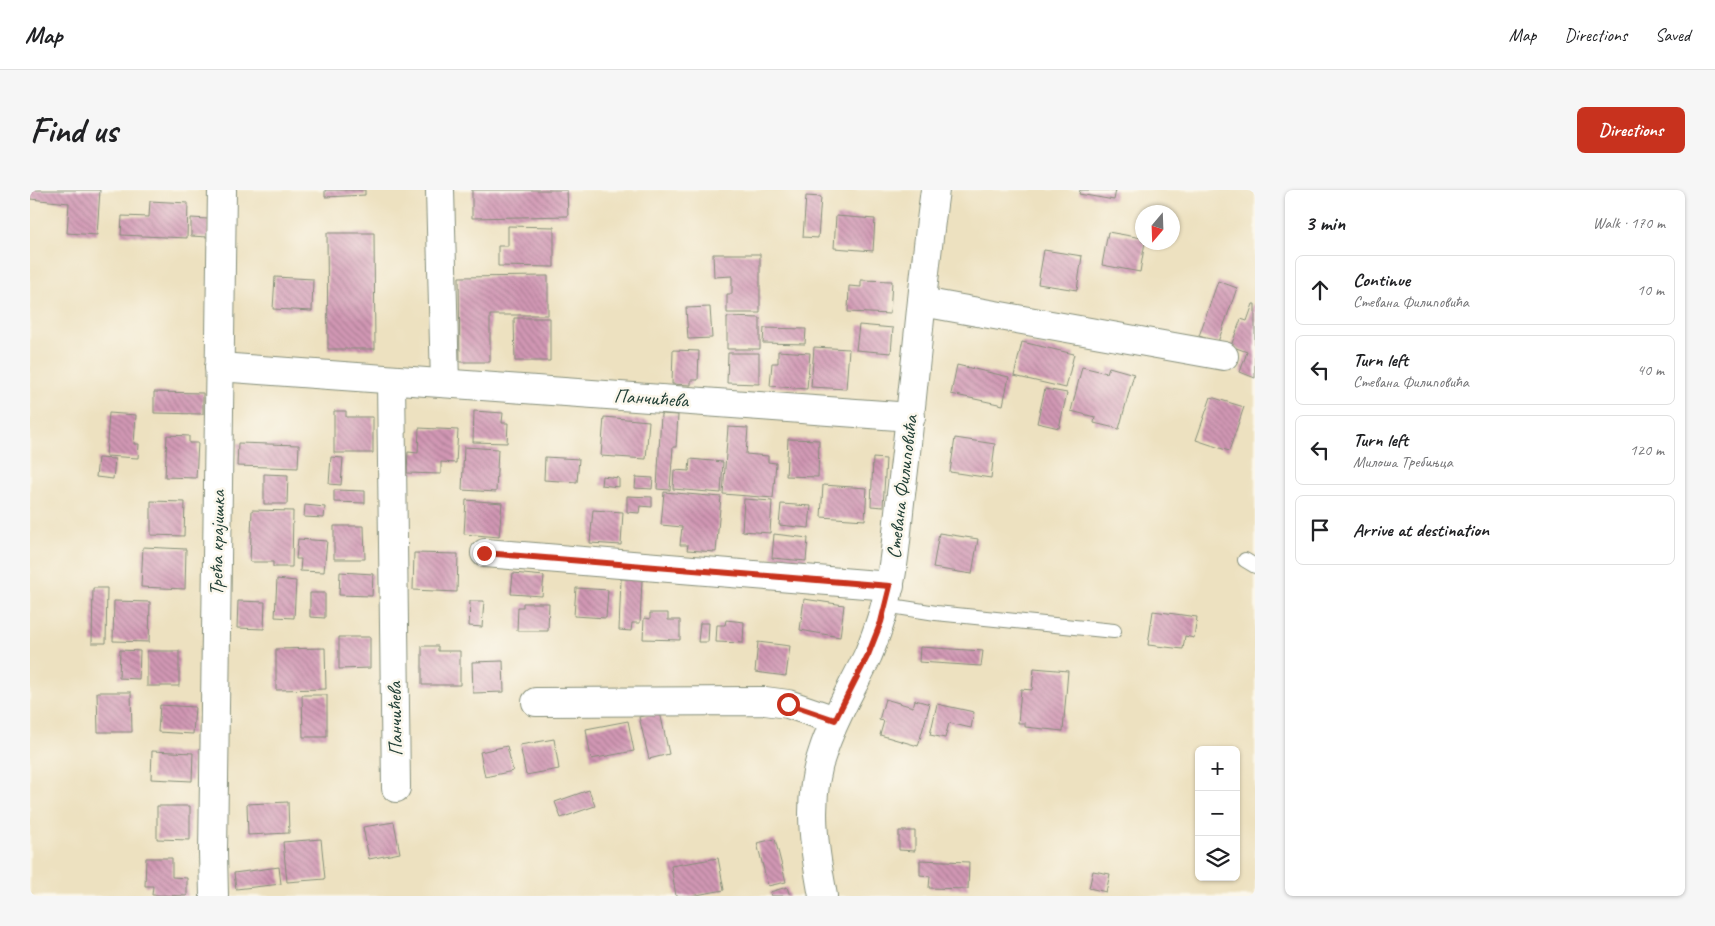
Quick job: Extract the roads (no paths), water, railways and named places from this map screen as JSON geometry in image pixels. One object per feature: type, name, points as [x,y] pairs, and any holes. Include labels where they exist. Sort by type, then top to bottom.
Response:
[{"type":"street","name":"Трећа крајишка","points":[[214,896],[222,190]]},
{"type":"street","points":[[440,190],[445,383]]},
{"type":"street","name":"Стевана Филиповића","points":[[823,896],[813,832],[813,804],[817,774],[822,752],[835,720],[868,655],[881,622],[887,596],[911,417],[935,190]]},
{"type":"street","points":[[922,302],[1224,356]]},
{"type":"street","name":"Панчићева","points":[[219,368],[911,417]]},
{"type":"street","name":"Панчићева","points":[[391,380],[396,788]]},
{"type":"street","points":[[484,553],[887,596]]},
{"type":"street","points":[[536,702],[765,701],[788,704],[835,720]]},
{"type":"lane","points":[[887,596],[936,613],[1114,631]]}]
